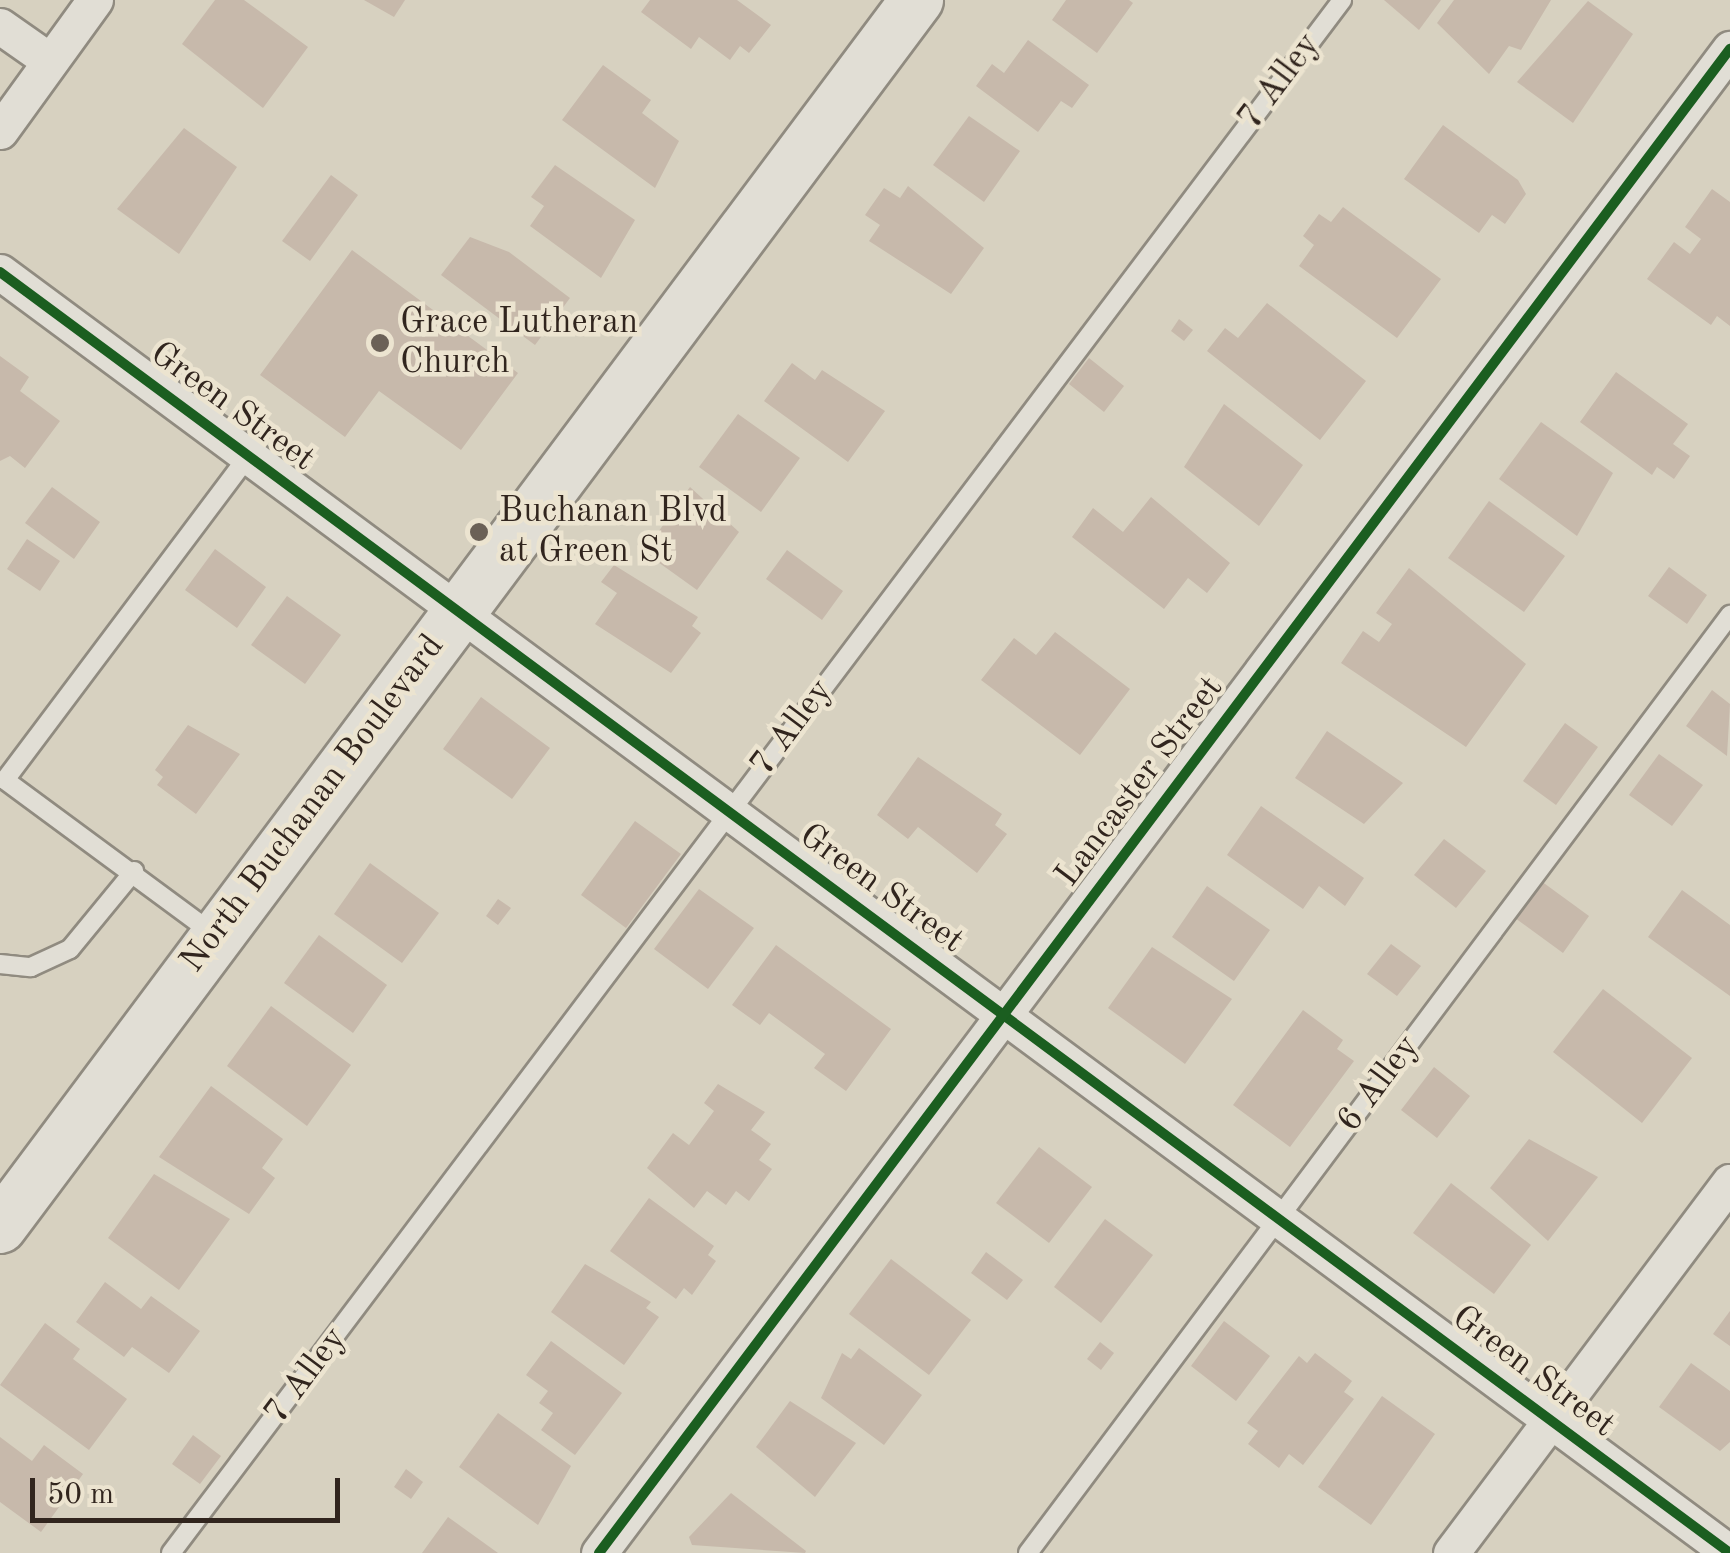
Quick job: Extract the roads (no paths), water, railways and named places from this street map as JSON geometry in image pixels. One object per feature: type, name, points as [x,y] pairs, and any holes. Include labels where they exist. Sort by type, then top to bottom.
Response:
[{"type":"street","points":[[0,131],[96,0]]},
{"type":"street","name":"North Buchanan Boulevard","points":[[0,1227],[457,610],[918,0]]},
{"type":"street","points":[[0,26],[50,61]]},
{"type":"street","name":"Lancaster Street","points":[[599,1553],[1001,1010],[1730,49]]},
{"type":"street","name":"Green Street","points":[[0,272],[1730,1553]]},
{"type":"street","points":[[1451,1553],[1730,1182]]},
{"type":"lane","name":"7 Alley","points":[[172,1553],[1342,0]]},
{"type":"lane","points":[[216,935],[134,871],[3,782],[250,454]]},
{"type":"lane","name":"6 Alley","points":[[1028,1553],[1730,615]]},
{"type":"lane","points":[[0,964],[31,967],[70,949],[134,871]]},
{"type":"place","name":"Grace Lutheran Church","points":[[380,343]]},
{"type":"place","name":"Buchanan Blvd at Green St","points":[[479,532]]}]
